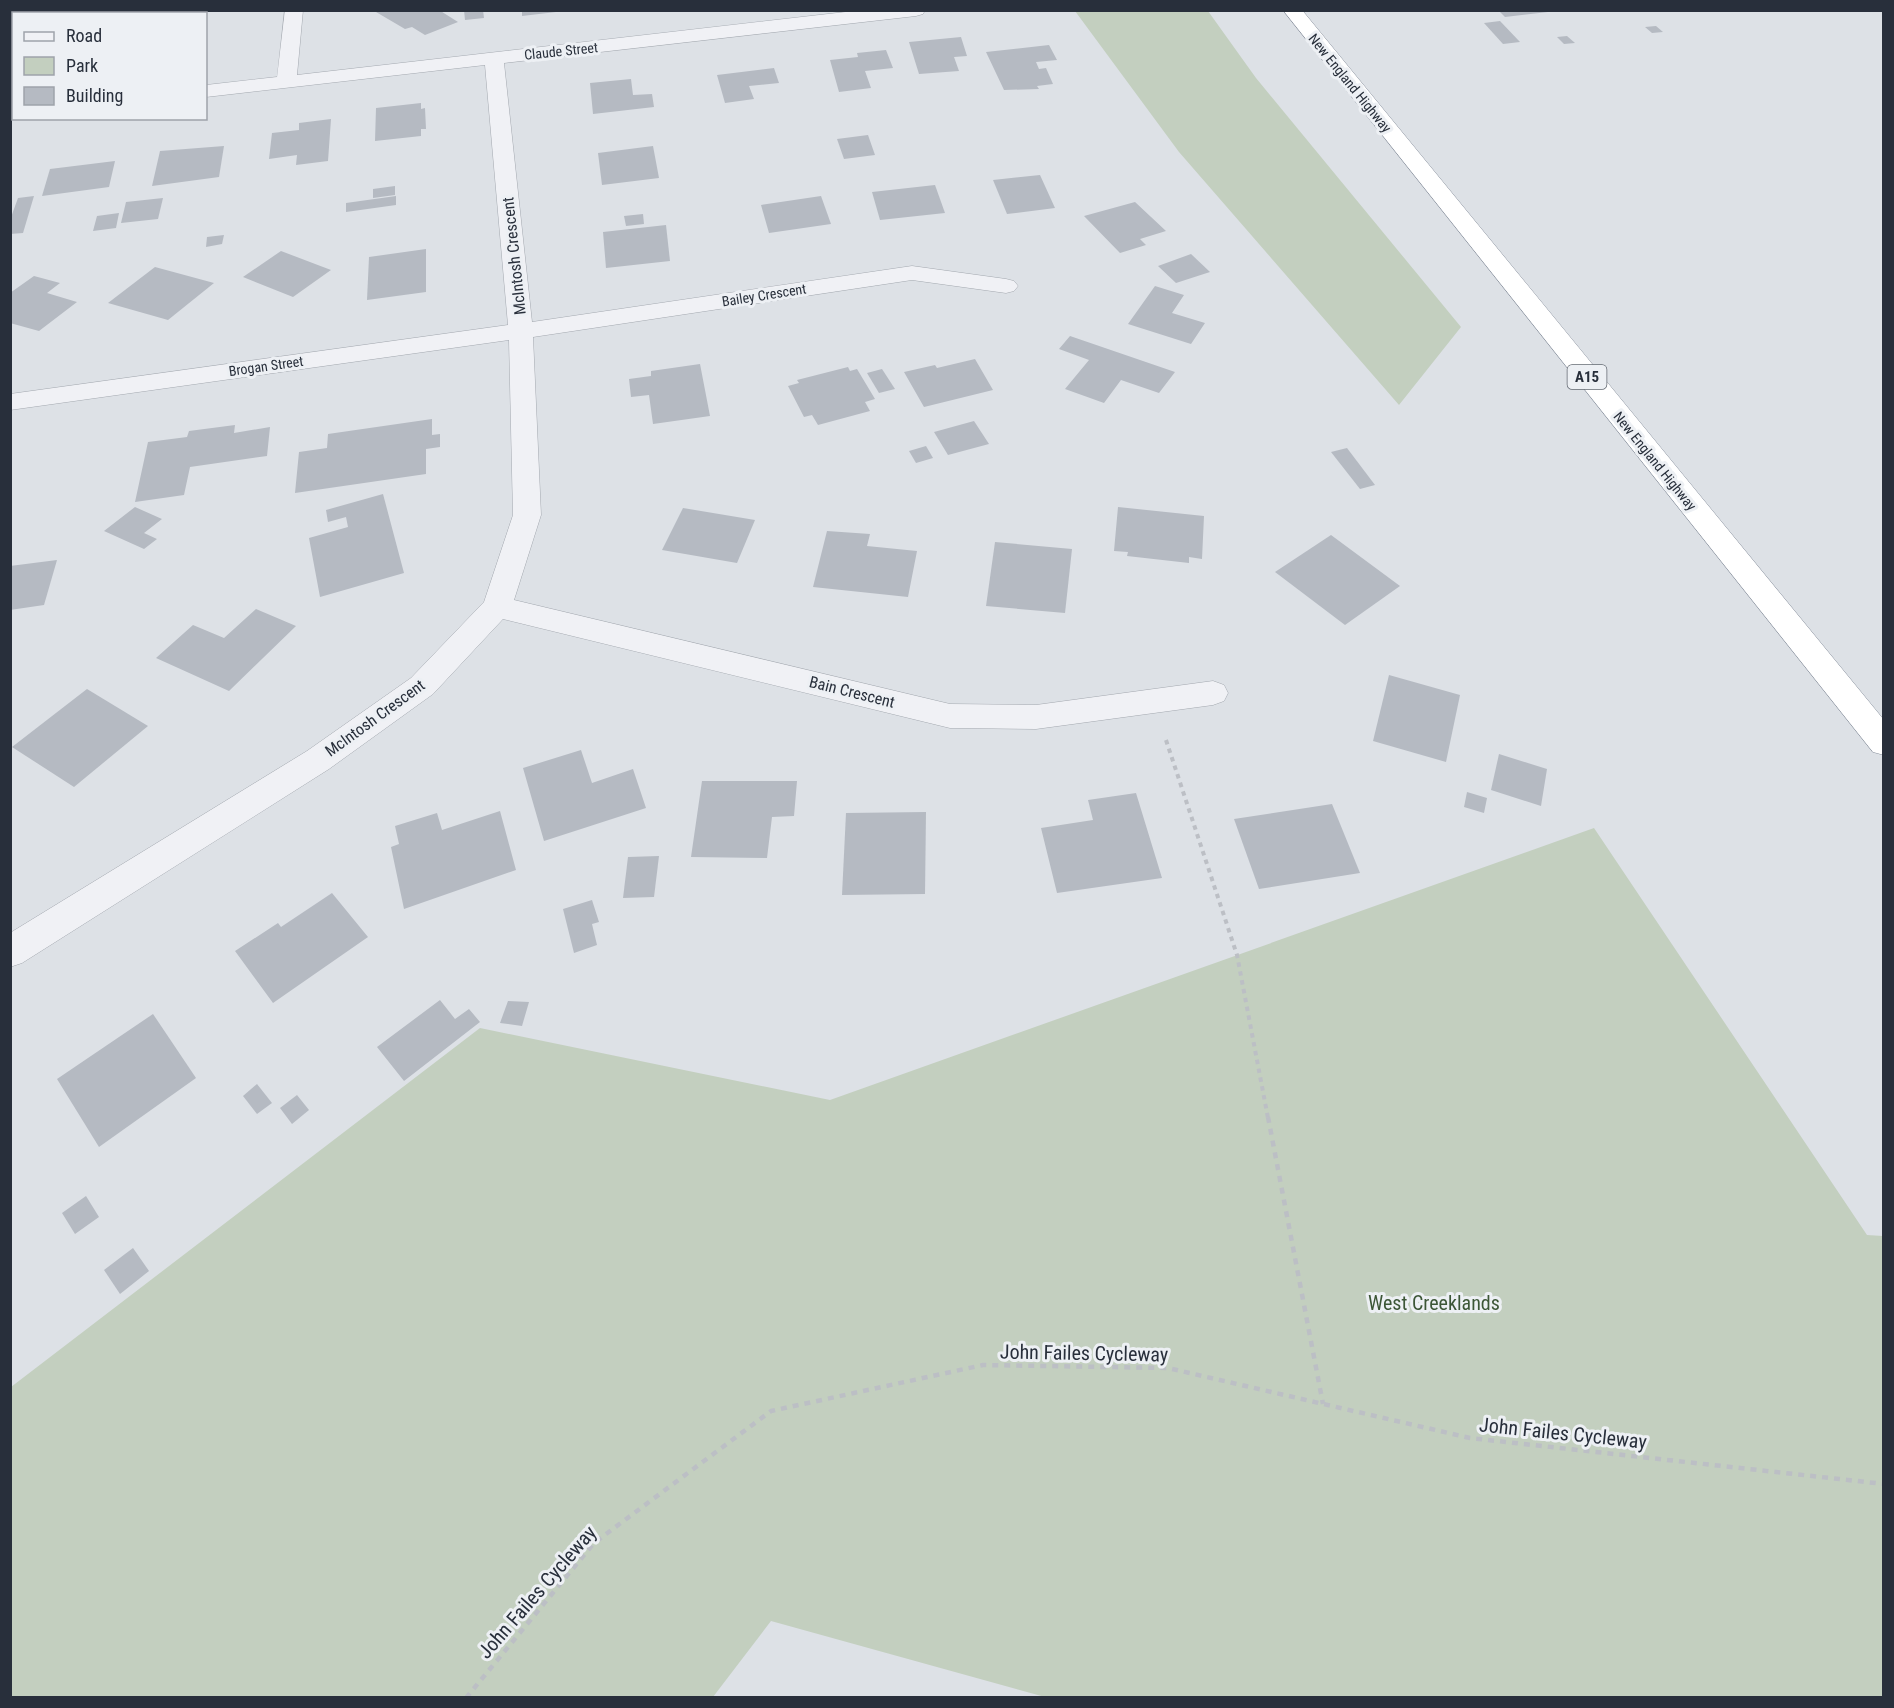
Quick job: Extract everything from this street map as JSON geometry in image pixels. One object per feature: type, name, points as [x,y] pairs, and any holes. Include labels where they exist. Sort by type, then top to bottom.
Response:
[{"type":"highway","name":"New England Highway","points":[[1292,10],[1884,743]]},
{"type":"street","points":[[286,82],[294,10]]},
{"type":"street","name":"Claude Street","points":[[207,91],[916,10]]},
{"type":"street","name":"McIntosh Crescent","points":[[10,952],[318,760],[422,686],[497,607],[527,515],[521,331],[494,58]]},
{"type":"street","name":"Bailey Crescent","points":[[521,331],[912,273],[1006,286]]},
{"type":"street","name":"Brogan Street","points":[[10,402],[521,331]]},
{"type":"street","name":"Bain Crescent","points":[[497,607],[950,716],[1036,717],[1214,693]]},
{"type":"path","points":[[1163,731],[1237,955],[1323,1404]]},
{"type":"path","name":"John Failes Cycleway","points":[[466,1698],[594,1543],[771,1411],[983,1365],[1168,1368],[1470,1438],[1884,1484]]},
{"type":"green space","points":[[1075,11],[1208,11],[1256,78],[1461,327],[1399,405],[1179,152]]},
{"type":"green space","name":"West Creeklands","points":[[1594,828],[1867,1235],[1883,1236],[1883,1697],[1045,1697],[771,1621],[713,1697],[11,1697],[11,1387],[480,1028],[830,1100]]},
{"type":"building","points":[[380,10],[439,10],[458,22],[425,35],[412,27],[405,29],[376,12]]},
{"type":"building","points":[[464,10],[483,10],[484,18],[465,20]]},
{"type":"building","points":[[522,10],[556,10],[556,12],[522,16]]},
{"type":"building","points":[[1498,10],[1548,10],[1548,12],[1505,17]]},
{"type":"building","points":[[1500,21],[1520,42],[1503,44],[1484,23]]},
{"type":"building","points":[[1656,26],[1663,32],[1652,33],[1645,27]]},
{"type":"building","points":[[1567,36],[1575,43],[1564,44],[1557,37]]},
{"type":"building","points":[[10,37],[12,38],[12,70],[10,70]]},
{"type":"building","points":[[961,37],[967,56],[954,57],[959,71],[919,74],[909,42]]},
{"type":"building","points":[[1049,45],[1057,60],[1036,62],[1039,69],[1046,68],[1053,84],[1037,86],[1039,89],[1004,90],[986,52]]},
{"type":"building","points":[[886,50],[893,68],[865,71],[871,88],[839,92],[830,60],[858,57],[857,53]]},
{"type":"building","points":[[774,68],[779,83],[749,86],[754,99],[725,103],[717,75]]},
{"type":"building","points":[[631,79],[633,95],[652,94],[654,107],[593,114],[590,83]]},
{"type":"building","points":[[421,103],[421,109],[425,108],[426,129],[421,129],[421,136],[375,141],[376,108]]},
{"type":"building","points":[[331,119],[328,161],[296,165],[297,155],[269,159],[272,133],[299,130],[299,123]]},
{"type":"building","points":[[868,135],[875,155],[844,159],[837,139]]},
{"type":"building","points":[[224,146],[219,177],[152,186],[160,151]]},
{"type":"building","points":[[653,146],[659,178],[602,185],[598,153]]},
{"type":"building","points":[[115,161],[109,187],[42,196],[50,169]]},
{"type":"building","points":[[1040,175],[1055,208],[1007,214],[993,180]]},
{"type":"building","points":[[935,185],[945,213],[880,220],[872,192]]},
{"type":"building","points":[[395,186],[395,195],[373,198],[373,189]]},
{"type":"building","points":[[34,196],[23,233],[10,234],[10,220],[18,198]]},
{"type":"building","points":[[396,196],[396,205],[346,212],[346,203]]},
{"type":"building","points":[[821,196],[831,224],[769,233],[761,205]]},
{"type":"building","points":[[163,198],[158,219],[121,223],[126,202]]},
{"type":"building","points":[[1135,202],[1166,231],[1140,239],[1146,245],[1120,253],[1084,216]]},
{"type":"building","points":[[119,213],[116,228],[93,231],[97,216]]},
{"type":"building","points":[[643,214],[644,224],[626,226],[624,216]]},
{"type":"building","points":[[666,225],[670,261],[606,268],[603,232]]},
{"type":"building","points":[[224,235],[222,244],[206,247],[207,237]]},
{"type":"building","points":[[426,249],[426,292],[367,300],[369,257]]},
{"type":"building","points":[[281,251],[331,270],[293,297],[243,277]]},
{"type":"building","points":[[1191,254],[1210,272],[1176,283],[1158,266]]},
{"type":"building","points":[[155,267],[214,283],[168,320],[108,303]]},
{"type":"building","points":[[34,276],[60,283],[47,293],[77,302],[39,331],[10,323],[10,293]]},
{"type":"building","points":[[1155,286],[1184,295],[1172,313],[1205,323],[1191,344],[1128,324]]},
{"type":"building","points":[[1070,336],[1175,372],[1159,393],[1121,380],[1104,403],[1065,389],[1089,360],[1059,349]]},
{"type":"building","points":[[975,359],[993,390],[924,407],[904,372],[935,365],[937,368]]},
{"type":"building","points":[[700,364],[710,416],[653,424],[649,395],[631,397],[629,379],[651,376],[651,371]]},
{"type":"building","points":[[848,367],[850,371],[857,369],[875,399],[865,402],[870,411],[818,425],[812,415],[804,417],[788,386],[799,383],[797,380]]},
{"type":"building","points":[[882,369],[895,389],[879,393],[867,373]]},
{"type":"building","points":[[432,419],[432,435],[440,434],[440,447],[426,449],[426,474],[295,493],[299,452],[327,448],[328,434]]},
{"type":"building","points":[[974,421],[989,444],[948,455],[934,432]]},
{"type":"building","points":[[235,425],[234,433],[270,427],[267,456],[190,467],[184,495],[135,502],[148,442],[187,437],[189,431]]},
{"type":"building","points":[[926,446],[933,458],[916,463],[909,451]]},
{"type":"building","points":[[1347,448],[1375,485],[1360,489],[1331,452]]},
{"type":"building","points":[[383,494],[404,573],[320,597],[309,538],[348,527],[346,517],[328,522],[326,510]]},
{"type":"building","points":[[135,507],[162,519],[144,533],[157,539],[144,549],[104,531]]},
{"type":"building","points":[[1118,507],[1204,516],[1202,559],[1189,557],[1189,563],[1127,556],[1128,552],[1114,551]]},
{"type":"building","points":[[683,508],[755,520],[737,563],[662,550]]},
{"type":"building","points":[[827,531],[870,534],[867,546],[917,551],[908,597],[813,587]]},
{"type":"building","points":[[1331,535],[1400,586],[1345,625],[1275,572]]},
{"type":"building","points":[[995,542],[1072,549],[1065,613],[986,606]]},
{"type":"building","points":[[57,560],[44,605],[10,610],[10,566]]},
{"type":"building","points":[[256,609],[296,626],[229,691],[156,658],[193,625],[224,638]]},
{"type":"building","points":[[1389,675],[1460,695],[1446,762],[1373,741]]},
{"type":"building","points":[[87,689],[148,726],[74,787],[12,747]]},
{"type":"building","points":[[581,750],[592,783],[633,769],[646,808],[544,841],[523,768]]},
{"type":"building","points":[[1499,754],[1547,769],[1541,806],[1491,790]]},
{"type":"building","points":[[702,781],[797,781],[794,816],[772,817],[767,858],[691,857]]},
{"type":"building","points":[[1467,792],[1487,798],[1484,813],[1464,807]]},
{"type":"building","points":[[1136,793],[1162,878],[1057,893],[1041,828],[1093,820],[1088,800]]},
{"type":"building","points":[[1332,804],[1360,873],[1259,889],[1234,819]]},
{"type":"building","points":[[500,811],[516,870],[404,909],[391,847],[399,844],[395,826],[437,813],[442,830]]},
{"type":"building","points":[[926,812],[925,894],[842,895],[846,813]]},
{"type":"building","points":[[659,856],[654,897],[623,898],[628,857]]},
{"type":"building","points":[[332,893],[368,937],[273,1003],[235,951],[278,923],[281,927]]},
{"type":"building","points":[[592,900],[599,922],[592,924],[597,945],[574,953],[563,909]]},
{"type":"building","points":[[440,1000],[455,1019],[469,1009],[480,1022],[404,1081],[377,1047]]},
{"type":"building","points":[[508,1001],[529,1002],[522,1026],[500,1023]]},
{"type":"building","points":[[153,1014],[196,1078],[99,1147],[57,1079]]},
{"type":"building","points":[[257,1084],[272,1103],[257,1114],[243,1096]]},
{"type":"building","points":[[297,1095],[309,1110],[292,1124],[280,1108]]},
{"type":"building","points":[[86,1196],[99,1217],[75,1234],[62,1213]]},
{"type":"building","points":[[133,1248],[149,1271],[120,1294],[104,1270]]}]
